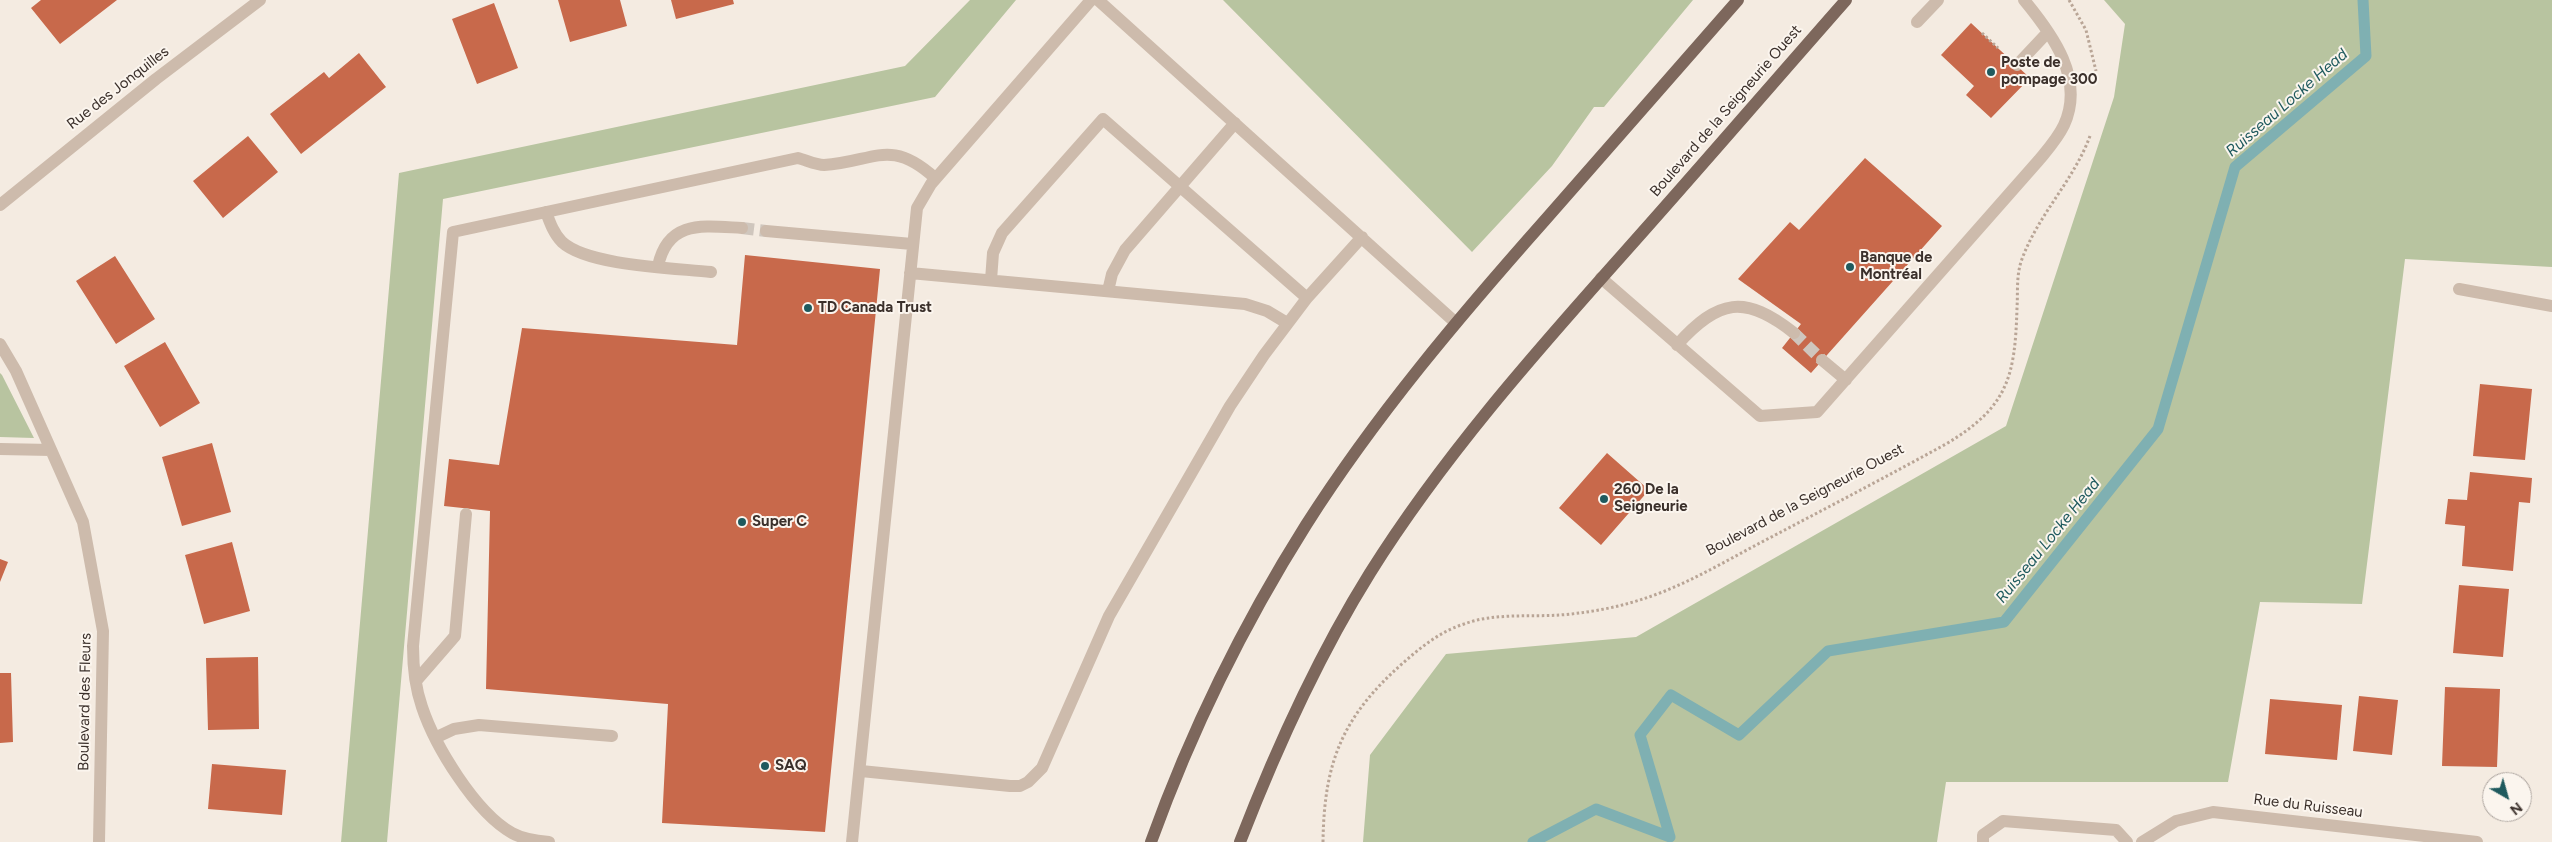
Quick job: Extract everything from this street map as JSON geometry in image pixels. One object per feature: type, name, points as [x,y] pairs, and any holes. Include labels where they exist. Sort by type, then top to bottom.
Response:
[{"type":"main road","points":[[1152,842],[1194,734],[1235,648],[1277,571],[1372,429],[1456,322],[1738,0]]},
{"type":"main road","name":"Boulevard de la Seigneurie Ouest","points":[[1240,842],[1256,799],[1317,667],[1372,571],[1482,418],[1601,278],[1846,0]]},
{"type":"street","name":"Rue des Jonquilles","points":[[0,205],[149,84],[260,0]]},
{"type":"street","points":[[852,842],[861,771],[917,208],[923,194],[935,178],[1091,0]]},
{"type":"street","points":[[1098,0],[1456,322]]},
{"type":"street","points":[[1916,22],[1938,0]]},
{"type":"street","points":[[1601,278],[1760,416],[1817,412],[2039,160],[2064,125],[2071,98],[2070,78],[2066,63],[2048,32],[2024,0]]},
{"type":"street","points":[[2017,66],[2048,32]]},
{"type":"street","points":[[991,280],[993,254],[1002,233],[1103,119],[1306,298]]},
{"type":"street","points":[[1108,291],[1112,274],[1125,250],[1235,123]]},
{"type":"street","points":[[549,842],[512,833],[498,823],[471,795],[436,737],[422,708],[416,681],[413,646],[453,232],[798,158],[822,165],[874,155],[897,155],[920,164],[935,178]]},
{"type":"street","points":[[546,212],[555,234],[576,252],[594,258],[711,272]]},
{"type":"street","points":[[658,266],[660,254],[668,241],[685,230],[703,226],[742,228]]},
{"type":"street","points":[[766,231],[912,244]]},
{"type":"street","points":[[861,771],[1010,786],[1020,786],[1035,776],[1050,750],[1091,652],[1130,578],[1230,406],[1306,298],[1362,237]]},
{"type":"street","points":[[910,273],[1245,304],[1267,311],[1287,323]]},
{"type":"street","points":[[2459,289],[2552,306]]},
{"type":"street","points":[[1677,345],[1702,319],[1719,311],[1737,307],[1766,312],[1794,333]]},
{"type":"street","name":"Boulevard des Fleurs","points":[[0,344],[16,371],[83,522],[103,631],[99,842]]},
{"type":"street","points":[[1822,360],[1846,380]]},
{"type":"street","points":[[0,449],[51,450]]},
{"type":"street","points":[[416,681],[455,636],[466,514]]},
{"type":"street","points":[[436,737],[454,729],[479,725],[612,736]]},
{"type":"street","name":"Rue du Ruisseau","points":[[2142,842],[2176,821],[2213,812],[2477,842]]},
{"type":"street","points":[[1984,842],[1983,835],[2003,821],[2116,830],[2127,842]]},
{"type":"path","points":[[2069,0],[2086,30],[2096,78]]},
{"type":"path","name":"Boulevard de la Seigneurie Ouest","points":[[1323,842],[1323,826],[1334,760],[1340,739],[1352,717],[1369,694],[1389,675],[1438,636],[1464,624],[1484,619],[1612,609],[1668,590],[1946,444],[1979,421],[1995,405],[2006,388],[2012,370],[2015,353],[2018,276],[2021,261],[2029,241],[2076,166],[2090,134]]},
{"type":"green space","points":[[970,0],[1016,0],[935,97],[443,199],[387,842],[341,842],[399,173],[905,66]]},
{"type":"green space","points":[[1223,0],[1693,0],[1604,107],[1594,107],[1552,166],[1472,252]]},
{"type":"green space","points":[[2104,0],[2552,0],[2552,267],[2405,259],[2362,604],[2260,602],[2228,782],[1946,782],[1937,842],[1363,842],[1370,755],[1446,654],[1636,637],[2006,426],[2114,97],[2125,24]]},
{"type":"green space","points":[[0,373],[2,375],[34,438],[0,437]]},
{"type":"building","points":[[41,0],[117,0],[60,44],[31,8]]},
{"type":"building","points":[[558,0],[620,0],[627,26],[570,42]]},
{"type":"building","points":[[671,0],[733,0],[734,4],[676,19]]},
{"type":"building","points":[[494,3],[518,68],[477,84],[452,19]]},
{"type":"building","name":"Poste de pompage 300","points":[[1971,23],[2030,78],[1991,118],[1966,95],[1974,86],[1941,55]]},
{"type":"building","points":[[359,53],[386,87],[301,154],[270,114],[324,72],[329,78]]},
{"type":"building","points":[[248,136],[278,172],[223,218],[193,181]]},
{"type":"building","points":[[1865,158],[1942,226],[1811,373],[1782,348],[1801,324],[1738,279],[1790,222],[1799,230]]},
{"type":"building","points":[[745,255],[880,269],[825,832],[662,823],[668,704],[486,689],[490,511],[444,506],[449,459],[499,465],[522,328],[737,345]]},
{"type":"building","points":[[115,256],[155,319],[116,344],[76,281]]},
{"type":"building","points":[[165,342],[200,403],[160,427],[124,366]]},
{"type":"building","points":[[2480,384],[2532,389],[2525,460],[2473,456]]},
{"type":"building","points":[[212,443],[231,512],[182,526],[162,457]]},
{"type":"building","name":"260 De la Seigneurie","points":[[1607,453],[1649,490],[1601,545],[1559,508]]},
{"type":"building","points":[[2470,472],[2532,478],[2530,503],[2519,502],[2513,571],[2462,566],[2465,526],[2445,524],[2448,499],[2467,500]]},
{"type":"building","points":[[232,542],[250,611],[204,624],[185,555]]},
{"type":"building","points":[[0,559],[8,562],[0,582]]},
{"type":"building","points":[[2459,585],[2509,589],[2503,657],[2453,653]]},
{"type":"building","points":[[258,657],[259,729],[208,730],[206,658]]},
{"type":"building","points":[[0,673],[11,673],[13,742],[0,743]]},
{"type":"building","points":[[2445,687],[2500,689],[2497,767],[2442,766]]},
{"type":"building","points":[[2359,696],[2398,700],[2392,755],[2353,751]]},
{"type":"building","points":[[2270,699],[2342,705],[2337,760],[2265,754]]},
{"type":"building","points":[[212,764],[286,770],[282,815],[208,809]]},
{"type":"waterway","name":"Ruisseau Locke Head","points":[[1533,842],[1596,809],[1670,837],[1640,735],[1671,695],[1739,735],[1828,651],[2004,622],[2158,429],[2235,167],[2366,56],[2363,0]]},
{"type":"tunnel","points":[[742,228],[766,231]]},
{"type":"tunnel","points":[[1794,333],[1822,360]]},
{"type":"place","name":"Poste de pompage 300","points":[[1991,72]]},
{"type":"place","name":"Banque de Montréal","points":[[1850,267]]},
{"type":"place","name":"TD Canada Trust","points":[[808,308]]},
{"type":"place","name":"260 De la Seigneurie","points":[[1604,499]]},
{"type":"place","name":"Super C","points":[[742,522]]},
{"type":"place","name":"SAQ","points":[[765,766]]}]
